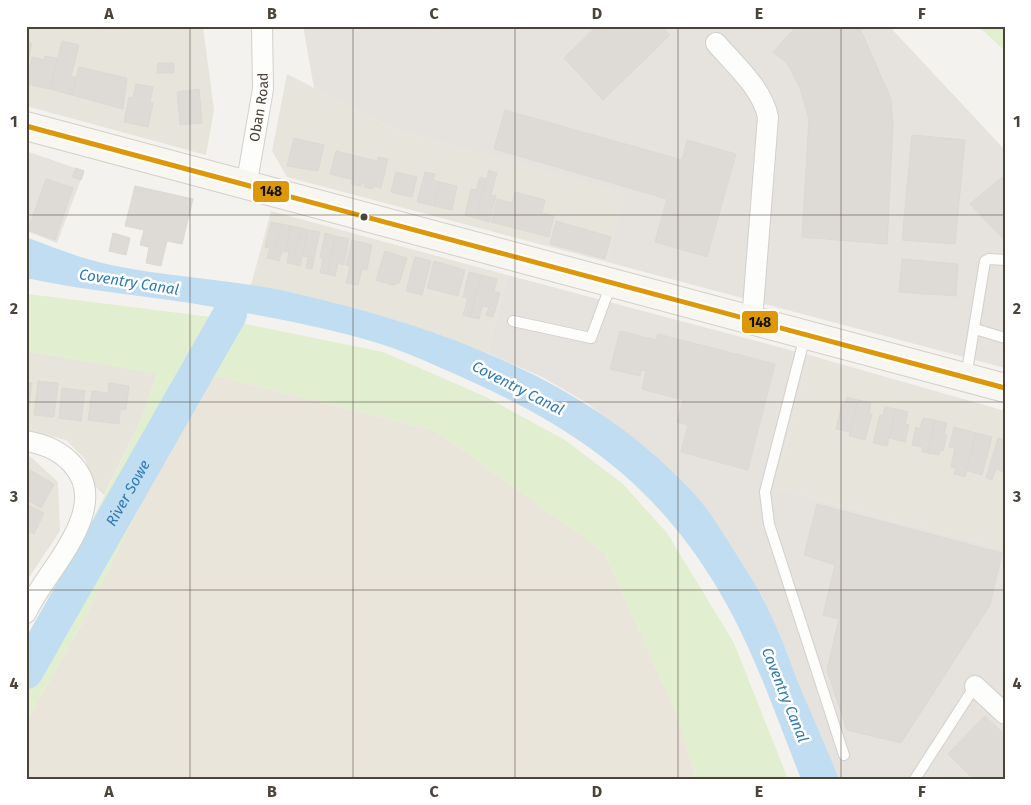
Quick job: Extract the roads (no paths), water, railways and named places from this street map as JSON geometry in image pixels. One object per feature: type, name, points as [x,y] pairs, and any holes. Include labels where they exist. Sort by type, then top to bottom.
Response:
[{"type":"main road","points":[[26,126],[246,187],[1005,388]]},
{"type":"street","name":"Oban Road","points":[[246,187],[263,88],[264,50],[262,26]]},
{"type":"street","points":[[716,42],[756,90],[766,106],[768,117],[752,321]]},
{"type":"street","points":[[26,441],[48,447],[66,457],[78,470],[85,489],[85,506],[74,537],[43,582],[26,613]]},
{"type":"street","points":[[974,686],[1005,714]]},
{"type":"lane","points":[[966,378],[985,261],[990,259],[1005,260]]},
{"type":"lane","points":[[513,321],[591,338],[611,283]]},
{"type":"lane","points":[[975,329],[1005,338]]},
{"type":"lane","points":[[805,335],[766,492],[769,524],[844,755]]},
{"type":"lane","points":[[915,779],[974,686]]},
{"type":"water","name":"Coventry Canal","points":[[26,237],[100,263],[157,273],[271,288],[350,307],[405,323],[459,342],[512,364],[563,390],[611,421],[656,456],[697,497],[720,529],[768,608],[839,779],[801,779],[743,636],[732,613],[696,555],[671,523],[644,494],[584,444],[551,423],[477,384],[408,354],[344,333],[219,308],[74,287],[26,278]]},
{"type":"waterway","name":"River Sowe","points":[[26,672],[230,314]]}]
